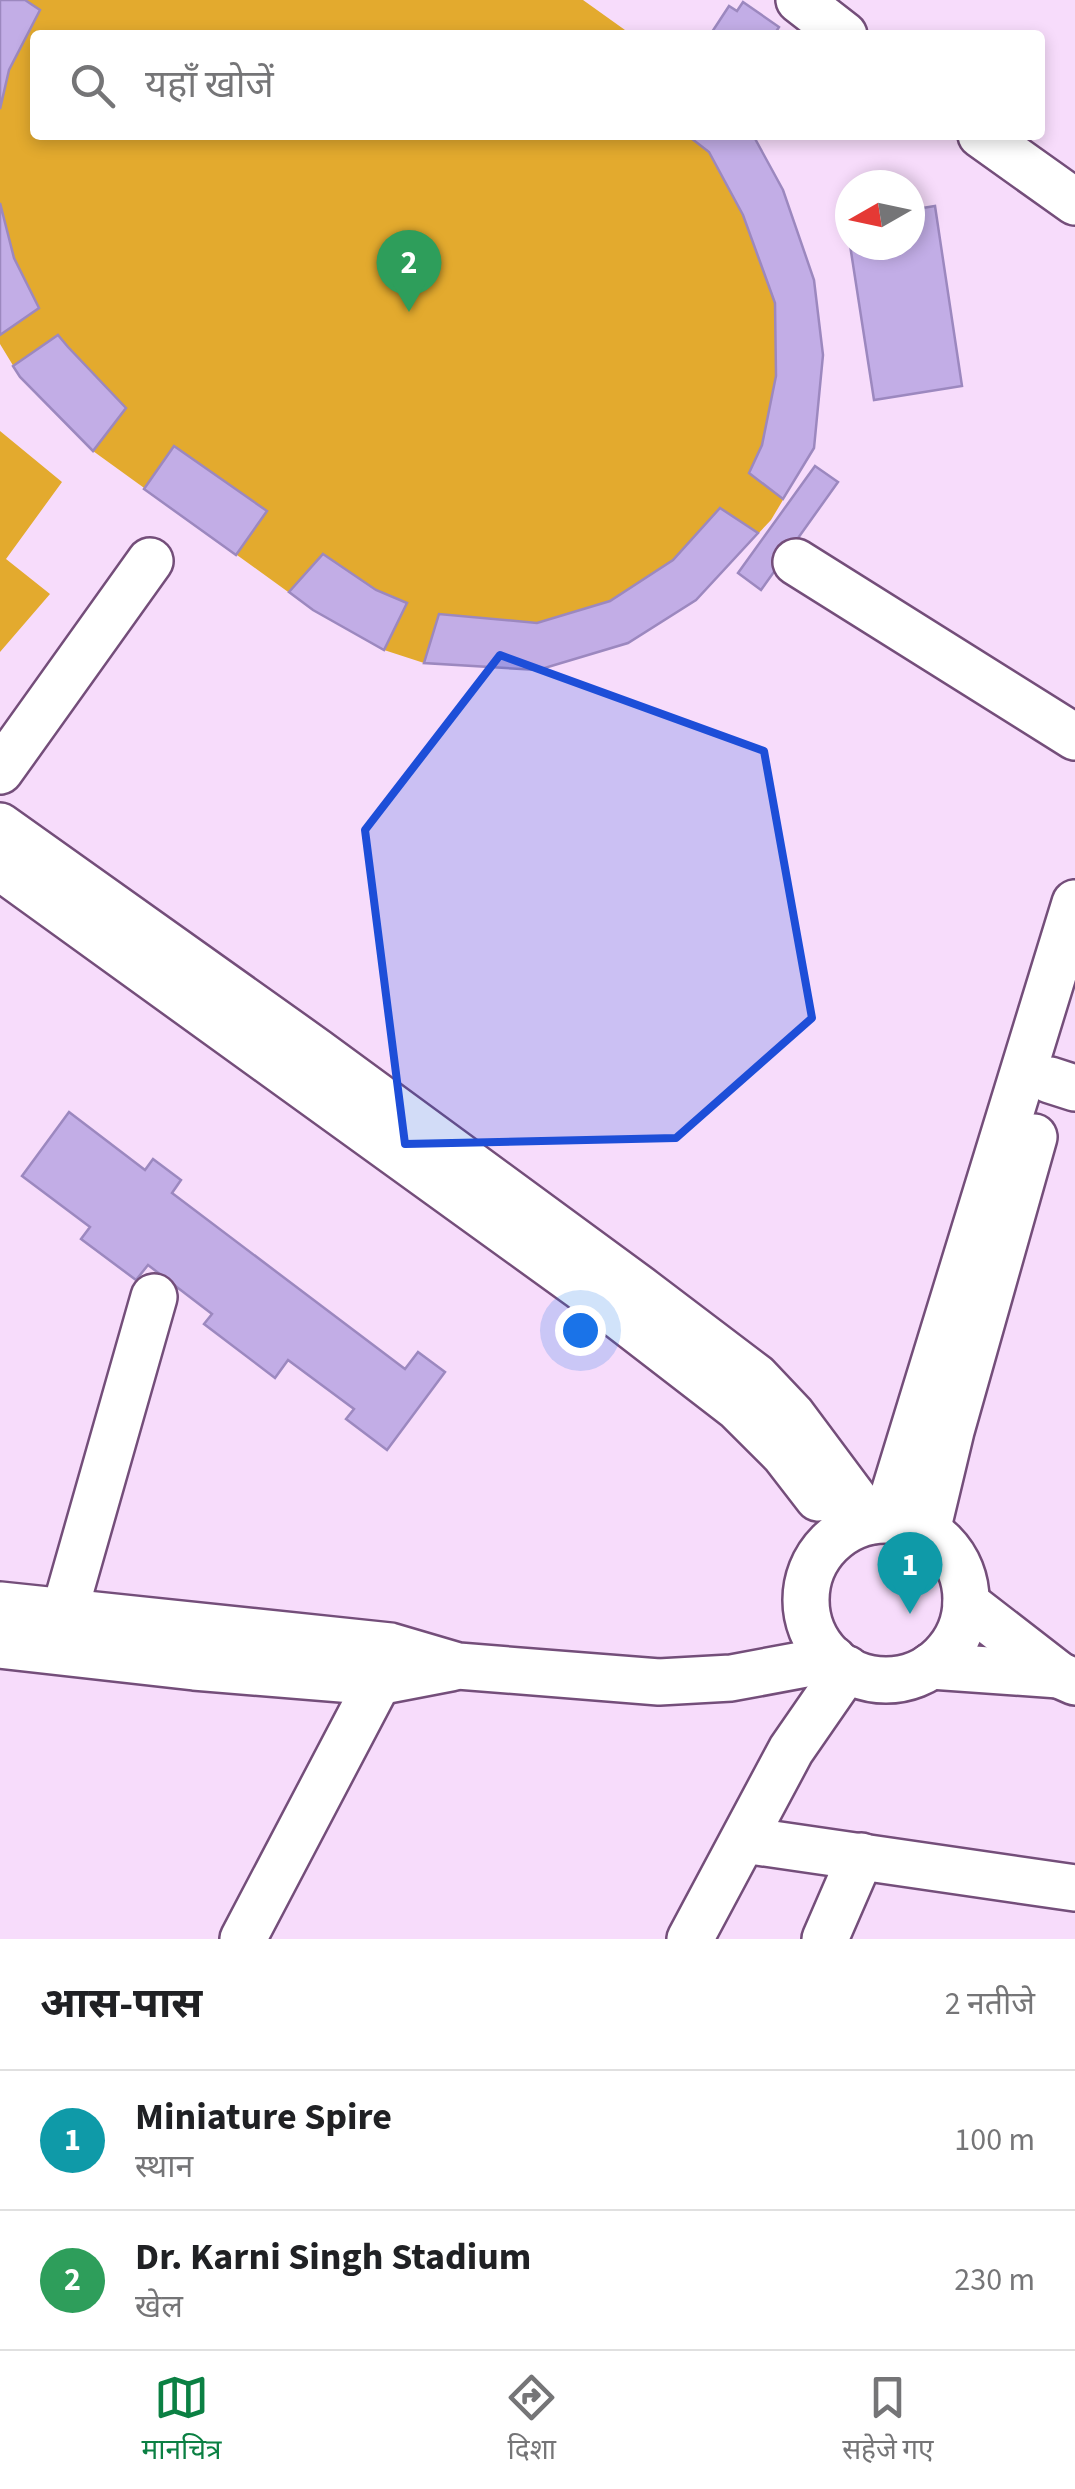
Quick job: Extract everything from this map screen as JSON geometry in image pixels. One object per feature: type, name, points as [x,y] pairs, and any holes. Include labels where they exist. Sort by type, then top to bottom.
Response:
[{"type":"street","points":[[798,0],[837,30]]},
{"type":"street","points":[[989,140],[1075,202]]},
{"type":"street","points":[[0,770],[150,561]]},
{"type":"street","points":[[796,562],[1075,737]]},
{"type":"street","points":[[0,826],[316,1051],[756,1377],[882,1526]]},
{"type":"street","points":[[0,866],[564,1274],[724,1397],[784,1454],[882,1526],[944,1544],[964,1582],[966,1604],[955,1641],[931,1666],[915,1674],[880,1680],[840,1664],[821,1646],[806,1605],[815,1563],[828,1545],[882,1526],[951,1431],[1062,1084],[1075,991]]},
{"type":"street","points":[[882,1526],[1075,903]]},
{"type":"street","points":[[64,1612],[154,1297]]},
{"type":"street","points":[[966,1604],[1067,1679]]},
{"type":"street","points":[[0,1605],[384,1664]]},
{"type":"street","points":[[0,1645],[194,1668],[458,1666],[659,1682],[731,1678],[840,1664]]},
{"type":"street","points":[[244,1939],[384,1664]]},
{"type":"street","points":[[690,1939],[840,1664]]},
{"type":"street","points":[[931,1666],[1067,1679]]},
{"type":"street","points":[[744,1840],[1075,1888]]},
{"type":"street","points":[[825,1939],[861,1856]]},
{"type":"highlighted area","points":[[500,655],[764,751],[812,1018],[676,1138],[405,1144],[365,830]]},
{"type":"shaded area","points":[[0,0],[583,0],[625,30],[30,30],[30,140],[756,140],[783,190],[814,280],[823,355],[814,448],[771,520],[696,600],[628,643],[424,663],[384,650],[313,610],[93,451],[20,377],[0,344]]},
{"type":"shaded area","points":[[0,431],[62,482],[6,559],[50,594],[0,652]]},
{"type":"building","points":[[0,0],[25,0],[40,10],[9,70],[0,109]]},
{"type":"building","points":[[743,2],[779,27],[713,30],[729,6],[737,11]]},
{"type":"building","points":[[693,140],[756,140],[783,190],[814,280],[823,355],[814,448],[783,499],[749,473],[762,445],[776,376],[775,303],[743,215],[709,152]]},
{"type":"building","points":[[0,203],[14,258],[39,308],[0,335]]},
{"type":"building","points":[[935,206],[962,386],[874,400],[852,260],[925,260],[925,208]]},
{"type":"building","points":[[58,335],[126,408],[93,451],[13,366]]},
{"type":"building","points":[[174,446],[267,511],[236,555],[144,489]]},
{"type":"building","points":[[815,466],[838,482],[761,590],[738,573]]},
{"type":"building","points":[[720,508],[758,533],[696,600],[628,643],[538,670],[424,663],[439,614],[537,623],[610,601],[673,560]]},
{"type":"building","points":[[323,554],[376,590],[407,603],[384,650],[289,592]]},
{"type":"building","points":[[69,1112],[145,1170],[153,1159],[181,1180],[172,1193],[405,1369],[418,1352],[445,1372],[387,1450],[346,1419],[354,1409],[288,1360],[275,1378],[204,1324],[212,1314],[148,1265],[136,1280],[81,1239],[90,1227],[22,1176]]},
{"type":"place","name":"Dr. Karni Singh Stadium","points":[[409,312]]},
{"type":"place","name":"Miniature Spire","points":[[910,1614]]}]
